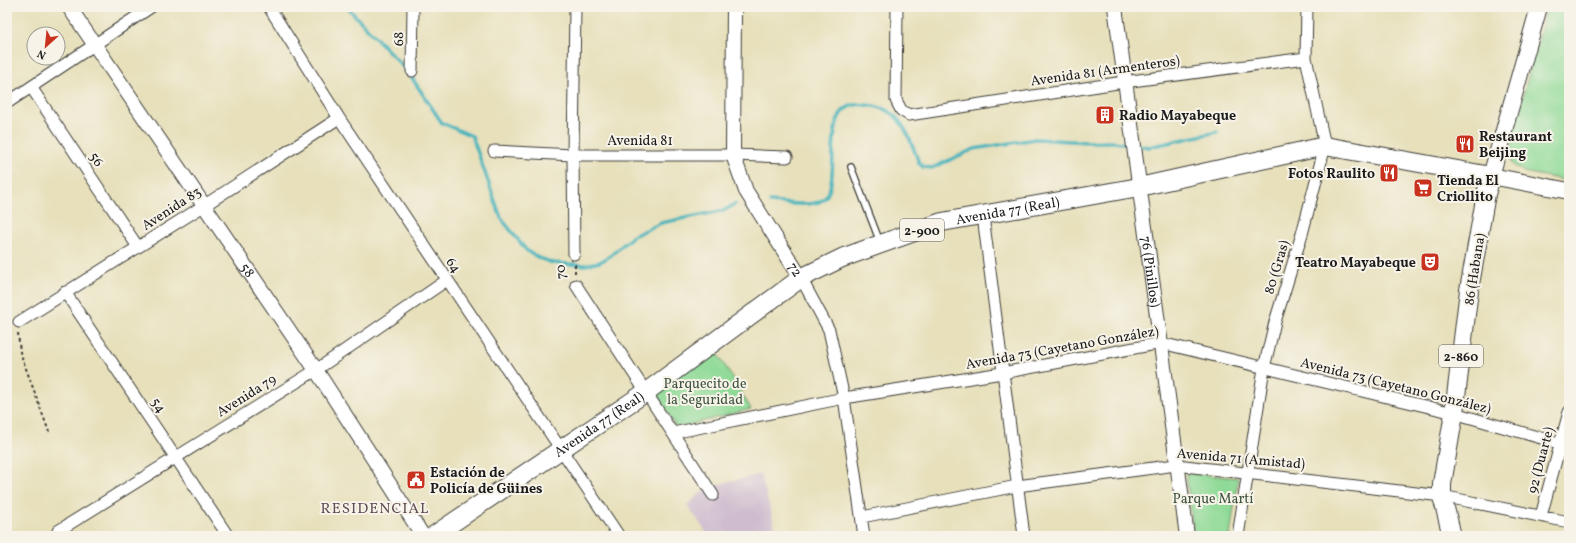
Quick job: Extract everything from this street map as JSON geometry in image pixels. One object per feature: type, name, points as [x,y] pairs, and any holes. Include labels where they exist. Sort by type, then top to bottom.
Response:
[{"type":"main road","name":"86 (Habana)","points":[[1452,536],[1442,496],[1442,484],[1454,413],[1469,290],[1486,194],[1539,7]]},
{"type":"main road","name":"Avenida 77 (Real)","points":[[433,536],[646,392],[802,278],[842,258],[942,222],[1139,187],[1325,146],[1569,191]]},
{"type":"street","name":"58","points":[[69,7],[316,370],[423,536]]},
{"type":"street","points":[[7,103],[151,7]]},
{"type":"street","name":"64","points":[[269,7],[339,118],[446,280],[619,536]]},
{"type":"street","name":"68","points":[[412,71],[413,7]]},
{"type":"street","name":"70","points":[[574,254],[573,155],[575,7]]},
{"type":"street","name":"72","points":[[734,7],[733,155],[746,191],[802,278],[829,330],[844,398],[864,536]]},
{"type":"street","name":"Avenida 81 (Armenteros)","points":[[897,7],[896,100],[901,110],[909,115],[1124,82],[1306,58]]},
{"type":"street","name":"76 (Pinillos)","points":[[1115,7],[1124,82],[1161,343],[1176,465],[1187,536]]},
{"type":"street","name":"80 (Gras)","points":[[1238,536],[1264,368],[1275,322],[1302,234],[1325,146],[1306,58],[1307,7]]},
{"type":"street","name":"56","points":[[31,88],[138,247]]},
{"type":"street","name":"Avenida 83","points":[[19,322],[205,205],[339,118]]},
{"type":"street","name":"Avenida 81","points":[[494,151],[573,155],[733,155],[787,157]]},
{"type":"street","points":[[982,216],[1024,536]]},
{"type":"street","name":"Avenida 79","points":[[58,531],[316,370],[446,280]]},
{"type":"street","name":"70","points":[[576,285],[713,495]]},
{"type":"street","name":"54","points":[[65,292],[228,536]]},
{"type":"street","name":"Avenida 73 (Cayetano González)","points":[[673,433],[844,398],[1002,373],[1161,343],[1454,413],[1564,445]]},
{"type":"street","name":"92 (Duarte)","points":[[1541,516],[1564,445],[1569,412]]},
{"type":"street","name":"Avenida 71 (Amistad)","points":[[862,517],[1017,486],[1176,465],[1248,472],[1442,496],[1569,522]]},
{"type":"lane","points":[[851,167],[881,244]]},
{"type":"path","name":"70","points":[[574,254],[576,285]]},
{"type":"path","points":[[19,322],[17,338],[20,352],[49,432]]},
{"type":"shaded area","points":[[761,474],[777,536],[709,536],[687,505],[708,487]]},
{"type":"green space","points":[[1547,7],[1569,7],[1569,181],[1524,172],[1512,164],[1510,152],[1518,115]]},
{"type":"green space","name":"Parquecito de la Seguridad","points":[[715,349],[751,409],[676,428],[656,391]]},
{"type":"green space","name":"Parque Martí","points":[[1186,473],[1238,478],[1230,536],[1194,536]]},
{"type":"waterway","points":[[347,7],[408,72],[442,123],[472,136],[501,218],[526,250],[539,258],[553,263],[585,265],[600,262],[610,256],[633,236],[661,223],[725,210],[735,204]]},
{"type":"waterway","points":[[770,202],[810,204],[821,201],[828,193],[832,179],[835,128],[840,115],[850,106],[873,106],[884,109],[894,115],[903,126],[919,163],[923,167],[932,168],[974,149],[1035,139],[1131,144]]},
{"type":"waterway","points":[[1137,145],[1149,147],[1217,132]]},
{"type":"place","name":"Radio Mayabeque","points":[[1105,115]]},
{"type":"place","name":"Restaurant Beijing","points":[[1465,144]]},
{"type":"place","name":"Fotos Raulito","points":[[1389,173]]},
{"type":"place","name":"Tienda El Criollito","points":[[1423,188]]},
{"type":"place","name":"Teatro Mayabeque","points":[[1430,262]]},
{"type":"place","name":"Estación de Policía de Güines","points":[[416,480]]},
{"type":"district","name":"RESIDENCIAL","points":[[375,508]]}]
